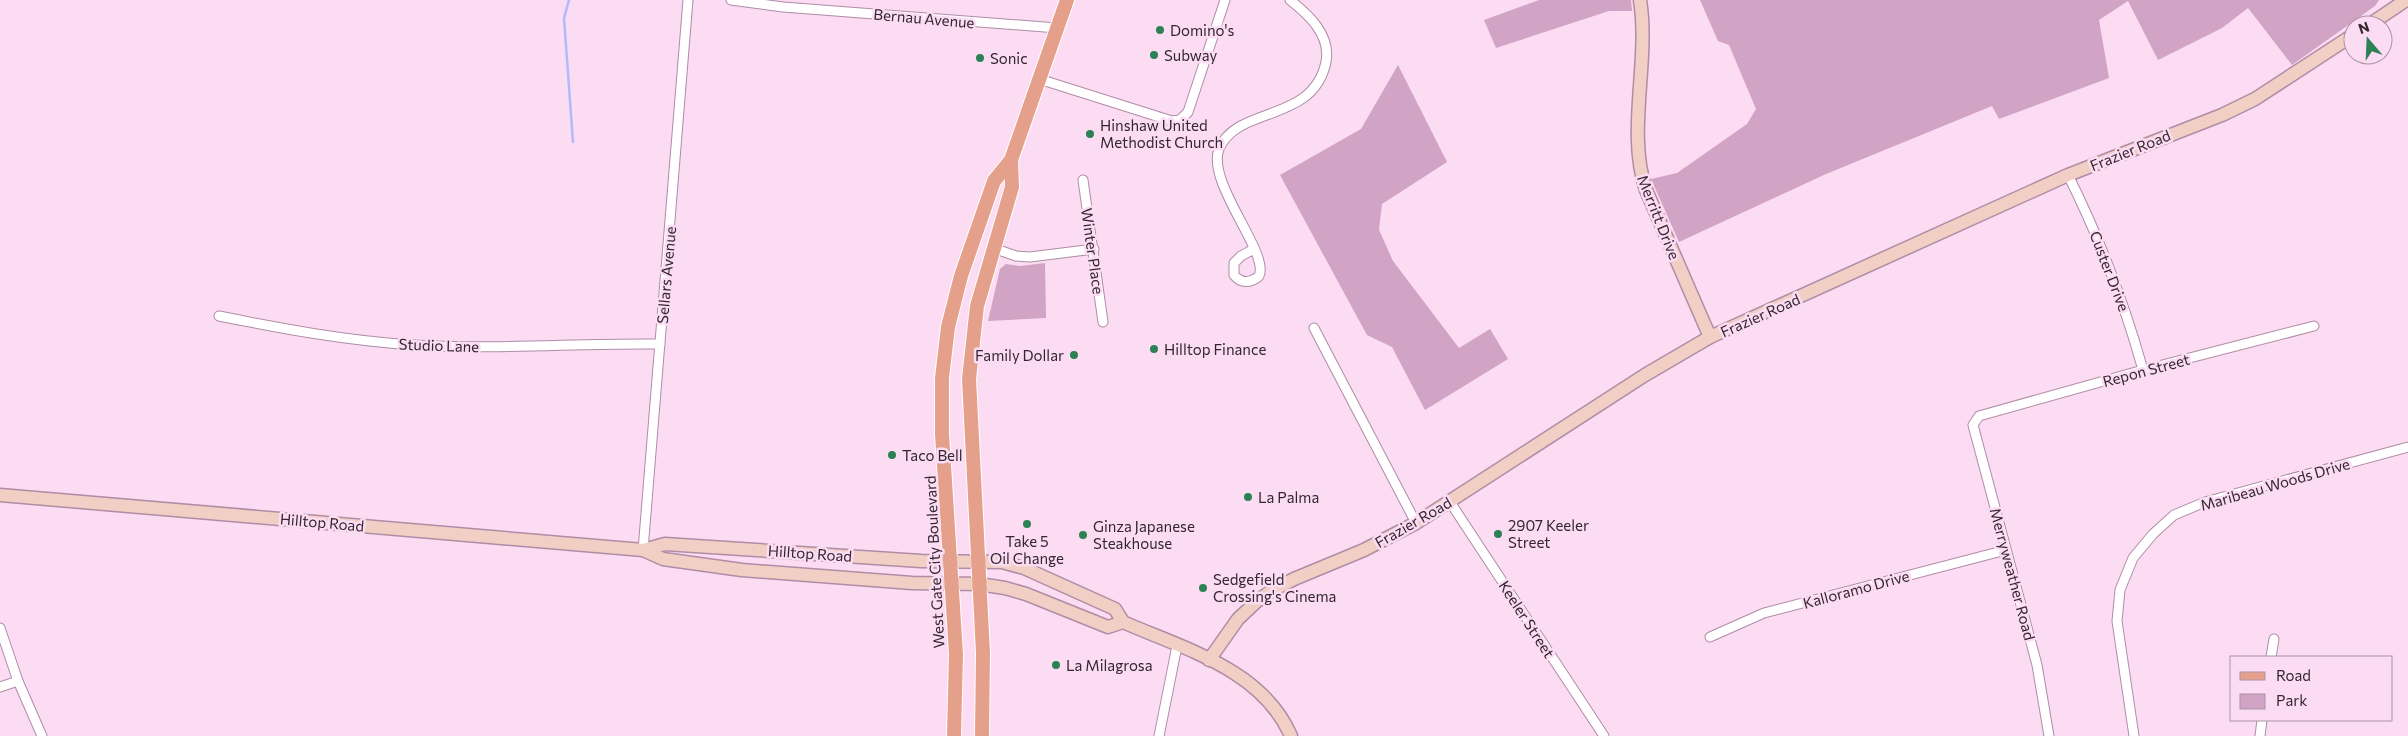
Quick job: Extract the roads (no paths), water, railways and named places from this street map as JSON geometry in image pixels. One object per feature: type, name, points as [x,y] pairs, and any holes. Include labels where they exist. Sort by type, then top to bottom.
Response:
[{"type":"main road","name":"West Gate City Boulevard","points":[[954,736],[956,677],[941,404],[948,327],[961,276],[994,181],[1011,160],[1067,0]]},
{"type":"main road","name":"Merritt Drive","points":[[1640,0],[1642,23],[1640,169],[1646,190],[1710,337]]},
{"type":"main road","points":[[2384,15],[2406,0]]},
{"type":"main road","name":"Frazier Road","points":[[1209,660],[1238,619],[1269,592],[1294,579],[1364,550],[1416,523],[1645,376],[1710,337],[2068,175],[2222,115],[2255,99],[2343,42]]},
{"type":"main road","name":"West Gate City Boulevard","points":[[982,736],[984,677],[969,379],[977,306],[1012,187],[1011,160]]},
{"type":"main road","name":"Hilltop Road","points":[[0,494],[643,550],[663,559],[742,570],[912,583],[979,584],[1016,590],[1108,626],[1123,622],[1115,609],[1024,568],[1002,562],[950,561],[664,544],[643,550]]},
{"type":"main road","points":[[1123,622],[1239,675],[1261,692],[1278,712],[1291,736]]},
{"type":"street","name":"Sellars Avenue","points":[[643,550],[688,0]]},
{"type":"street","name":"Bernau Avenue","points":[[731,0],[783,7],[1057,28]]},
{"type":"street","points":[[1039,79],[1172,121],[1180,120],[1188,112],[1226,0]]},
{"type":"street","points":[[1254,249],[1217,167],[1219,150],[1225,137],[1237,128],[1280,111],[1310,93],[1323,75],[1327,57],[1326,44],[1308,14],[1290,0]]},
{"type":"street","name":"Custer Drive","points":[[2068,175],[2110,265],[2143,370]]},
{"type":"street","name":"Winter Place","points":[[1083,180],[1103,322]]},
{"type":"street","points":[[993,248],[1016,256],[1030,257],[1094,249]]},
{"type":"street","name":"Studio Lane","points":[[219,316],[282,329],[414,345],[476,347],[590,343],[660,344]]},
{"type":"street","name":"Repon Street","points":[[1979,416],[2143,370],[2314,326]]},
{"type":"street","points":[[1314,328],[1416,523]]},
{"type":"street","name":"Merryweather Road","points":[[1979,416],[1973,425],[2037,665],[2049,736]]},
{"type":"street","name":"Maribeau Woods Drive","points":[[2134,736],[2117,620],[2120,590],[2134,558],[2153,534],[2174,515],[2204,502],[2408,448]]},
{"type":"street","name":"Keeler Street","points":[[1450,502],[1604,736]]},
{"type":"street","name":"Kalloramo Drive","points":[[1710,637],[1764,613],[2006,550]]},
{"type":"street","points":[[0,628],[18,681],[42,736]]},
{"type":"street","points":[[2271,656],[2274,639]]},
{"type":"street","points":[[1159,736],[1177,646]]},
{"type":"street","points":[[0,687],[18,681]]},
{"type":"street","points":[[2260,736],[2262,721]]},
{"type":"waterway","points":[[569,0],[564,18],[573,142]]},
{"type":"place","name":"Domino's","points":[[1160,30]]},
{"type":"place","name":"Subway","points":[[1154,55]]},
{"type":"place","name":"Sonic","points":[[980,58]]},
{"type":"place","name":"Hinshaw United Methodist Church","points":[[1090,134]]},
{"type":"place","name":"Hilltop Finance","points":[[1154,349]]},
{"type":"place","name":"Family Dollar","points":[[1074,355]]},
{"type":"place","name":"Taco Bell","points":[[892,455]]},
{"type":"place","name":"La Palma","points":[[1248,497]]},
{"type":"place","name":"Take 5 Oil Change","points":[[1027,524]]},
{"type":"place","name":"2907 Keeler Street","points":[[1498,534]]},
{"type":"place","name":"Ginza Japanese Steakhouse","points":[[1083,535]]},
{"type":"place","name":"Sedgefield Crossing's Cinema","points":[[1203,588]]},
{"type":"place","name":"La Milagrosa","points":[[1056,665]]}]
